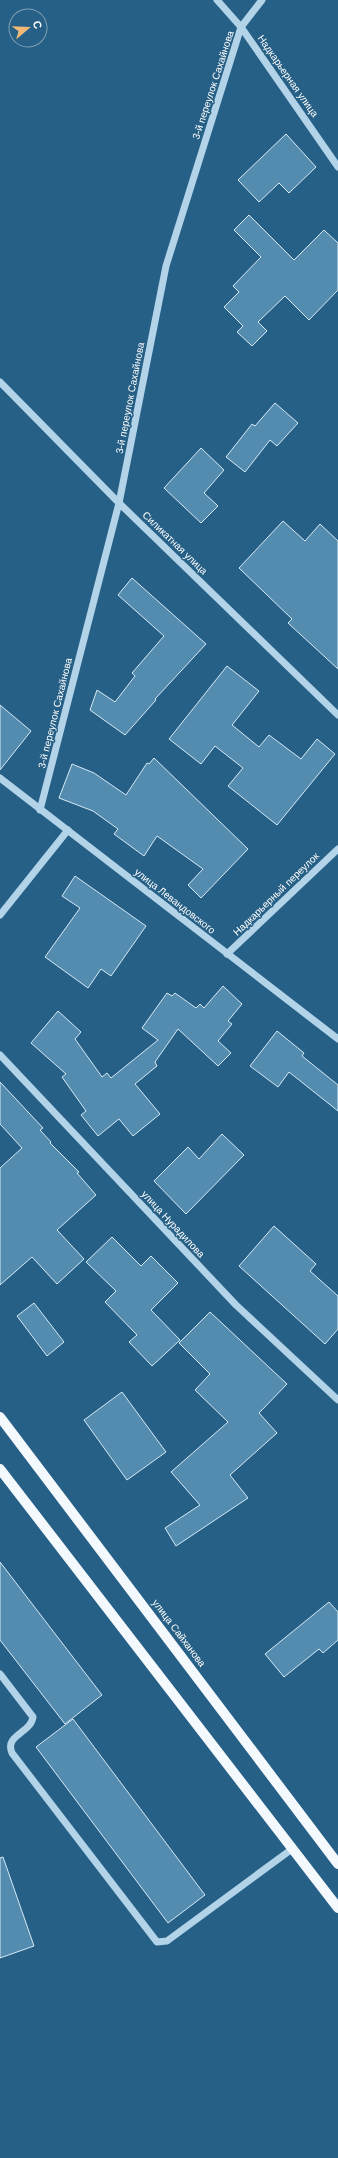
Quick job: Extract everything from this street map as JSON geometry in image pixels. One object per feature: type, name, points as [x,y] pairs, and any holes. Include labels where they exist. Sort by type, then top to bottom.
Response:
[{"type":"main road","name":"улица Сайханова","points":[[0,1417],[338,1864]]},
{"type":"main road","points":[[0,1469],[338,1908]]},
{"type":"street","name":"Надкарьерная улица","points":[[217,0],[241,27],[338,167]]},
{"type":"street","name":"3-й переулок Сахайнова","points":[[40,810],[119,503],[166,266],[241,27],[262,0]]},
{"type":"street","name":"Силикатная улица","points":[[0,382],[119,503],[338,715]]},
{"type":"street","name":"улица Левандовского","points":[[0,778],[338,1039]]},
{"type":"street","points":[[0,915],[68,830]]},
{"type":"street","name":"Надкарьерный переулок","points":[[228,954],[338,849]]},
{"type":"street","name":"улица Нурадилова","points":[[0,1055],[236,1305],[338,1400]]},
{"type":"street","points":[[0,1674],[33,1717],[29,1727],[11,1743],[10,1748],[12,1753],[157,1942],[168,1941],[292,1850]]},
{"type":"building","points":[[286,134],[316,167],[289,193],[279,183],[259,202],[238,180]]},
{"type":"building","points":[[249,215],[294,260],[324,230],[338,243],[338,290],[309,320],[285,296],[258,322],[267,331],[252,346],[237,332],[243,326],[224,307],[239,292],[233,286],[261,257],[234,230]]},
{"type":"building","points":[[275,403],[298,423],[277,446],[270,440],[245,472],[226,457],[252,424],[255,426]]},
{"type":"building","points":[[201,448],[224,470],[204,493],[218,506],[201,523],[164,488]]},
{"type":"building","points":[[283,521],[305,541],[320,524],[338,541],[338,669],[288,623],[292,619],[239,568]]},
{"type":"building","points":[[132,578],[206,644],[155,699],[156,700],[125,735],[90,710],[97,690],[115,702],[135,676],[132,673],[164,636],[118,595]]},
{"type":"building","points":[[227,666],[259,691],[232,725],[259,747],[269,735],[301,759],[317,739],[335,754],[277,825],[228,786],[243,768],[215,746],[201,764],[169,739]]},
{"type":"building","points":[[0,705],[31,731],[0,770]]},
{"type":"building","points":[[154,758],[248,849],[201,898],[188,885],[203,869],[157,836],[144,856],[114,834],[118,829],[93,811],[59,798],[72,764],[94,773],[126,795],[147,763],[149,764]]},
{"type":"building","points":[[75,876],[146,926],[111,976],[101,969],[88,988],[45,957],[80,908],[62,896]]},
{"type":"building","points":[[223,986],[242,1004],[228,1021],[232,1024],[218,1041],[231,1053],[218,1066],[178,1029],[155,1062],[157,1066],[135,1084],[160,1114],[133,1136],[119,1119],[98,1136],[81,1115],[86,1111],[62,1077],[66,1074],[31,1043],[58,1011],[81,1032],[75,1039],[102,1077],[107,1073],[111,1078],[158,1040],[142,1028],[167,993],[172,996],[175,993],[196,1008],[200,1004],[204,1008]]},
{"type":"building","points":[[277,1031],[304,1053],[302,1056],[338,1085],[338,1111],[289,1072],[278,1087],[250,1066]]},
{"type":"building","points":[[0,1082],[43,1128],[40,1130],[51,1142],[50,1143],[79,1172],[77,1173],[96,1195],[57,1230],[84,1259],[57,1284],[32,1257],[0,1285],[0,1168],[22,1148],[0,1124]]},
{"type":"building","points":[[222,1134],[244,1155],[186,1214],[154,1181],[188,1147],[199,1159]]},
{"type":"building","points":[[274,1226],[316,1264],[310,1271],[338,1296],[338,1329],[325,1344],[239,1266]]},
{"type":"building","points":[[112,1237],[141,1266],[151,1256],[178,1283],[151,1310],[180,1340],[152,1366],[129,1342],[137,1335],[105,1302],[116,1291],[86,1262]]},
{"type":"building","points":[[34,1303],[64,1342],[47,1356],[17,1316]]},
{"type":"building","points":[[210,1312],[287,1384],[259,1413],[277,1433],[230,1475],[248,1498],[176,1546],[165,1528],[200,1505],[171,1472],[228,1422],[195,1390],[210,1374],[179,1343]]},
{"type":"building","points":[[122,1392],[166,1452],[127,1480],[84,1420]]},
{"type":"building","points":[[0,1562],[102,1695],[65,1724],[0,1640]]},
{"type":"building","points":[[329,1602],[338,1612],[338,1640],[323,1653],[319,1649],[284,1677],[265,1654]]},
{"type":"building","points":[[73,1719],[205,1895],[168,1923],[36,1747]]},
{"type":"building","points":[[3,1857],[34,1946],[0,1958],[0,1858]]}]
